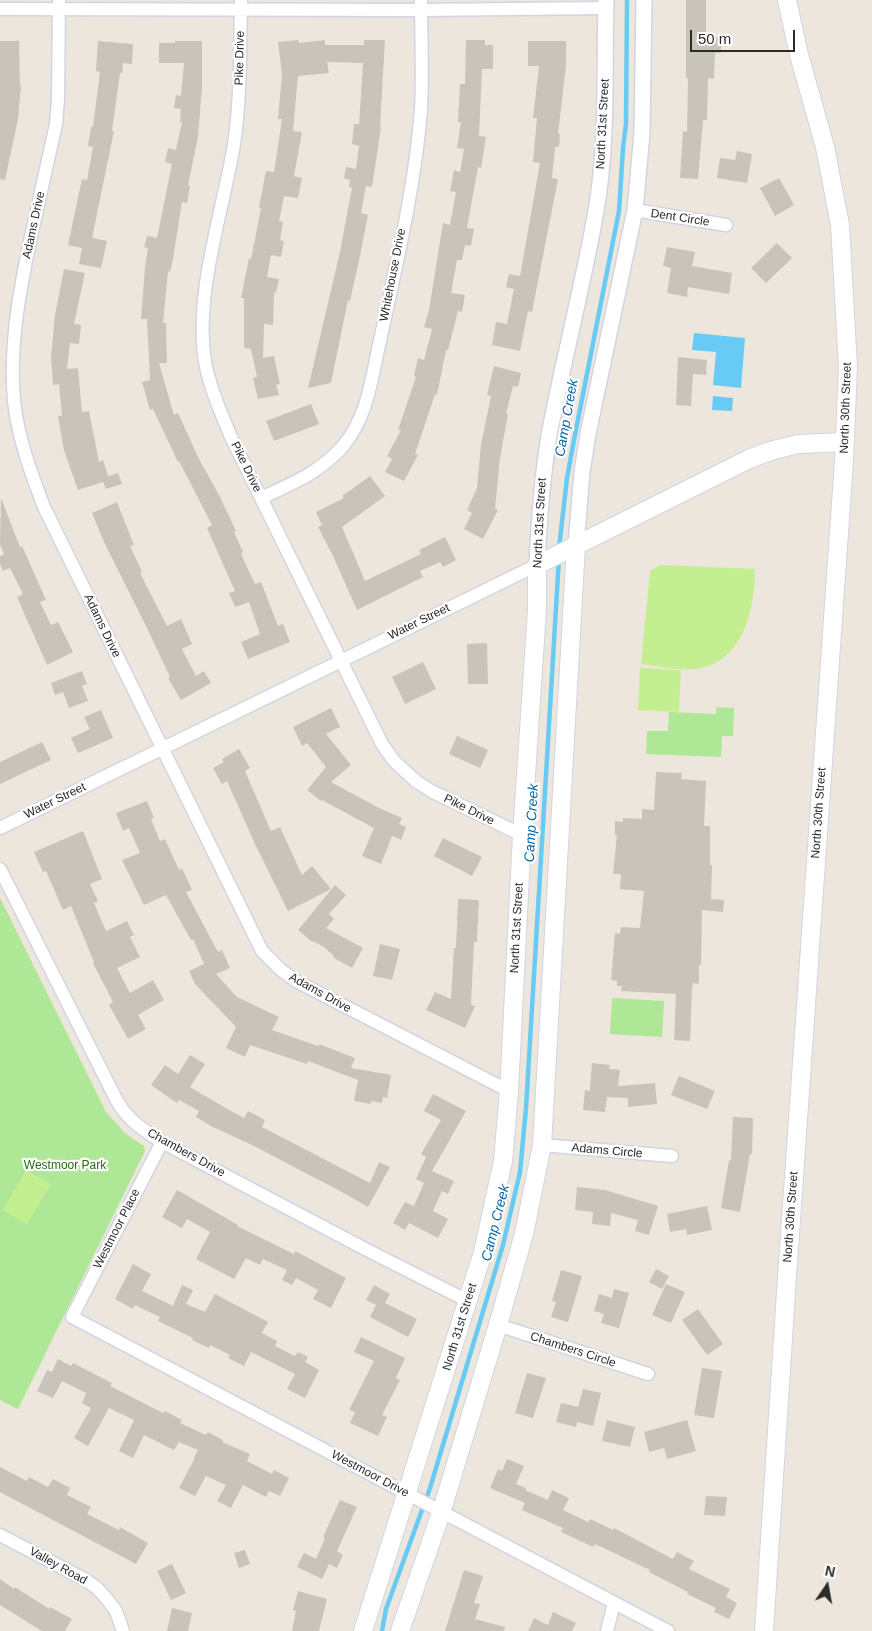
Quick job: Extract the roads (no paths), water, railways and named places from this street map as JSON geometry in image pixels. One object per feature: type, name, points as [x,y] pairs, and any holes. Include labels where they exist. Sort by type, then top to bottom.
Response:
[{"type":"main road","name":"North 30th Street","points":[[764,1631],[845,442],[848,367],[840,225],[825,147],[799,55],[787,0]]},
{"type":"main road","name":"Water Street","points":[[537,565],[749,459],[770,451],[798,444],[845,442]]},
{"type":"main road","points":[[400,1631],[442,1513],[498,1325],[524,1234],[542,1145],[576,545]]},
{"type":"main road","name":"North 31st Street","points":[[363,1631],[483,1252],[506,1140],[522,835],[537,610],[537,565]]},
{"type":"street","points":[[576,545],[582,472],[588,434],[635,210],[642,133],[644,0]]},
{"type":"street","points":[[0,9],[59,4],[605,4]]},
{"type":"street","name":"Adams Drive","points":[[59,4],[56,124],[17,308],[13,354],[14,401],[24,452],[44,507],[262,951],[296,981],[509,1092]]},
{"type":"street","name":"Pike Drive","points":[[241,4],[237,120],[234,145],[208,274],[204,308],[204,340],[207,370],[216,401],[231,437],[382,744],[404,772],[433,792],[522,835]]},
{"type":"street","name":"North 31st Street","points":[[537,565],[543,471],[596,211],[602,166],[605,98],[605,4]]},
{"type":"street","name":"Whitehouse Drive","points":[[261,498],[310,474],[328,460],[343,446],[354,430],[364,409],[392,289],[413,174],[421,109],[421,5]]},
{"type":"street","name":"Dent Circle","points":[[635,210],[726,225]]},
{"type":"street","name":"Water Street","points":[[0,828],[537,565]]},
{"type":"street","name":"Chambers Drive","points":[[0,869],[117,1101],[125,1114],[135,1124],[162,1142],[468,1301]]},
{"type":"street","name":"Westmoor Place","points":[[72,1317],[162,1142]]},
{"type":"street","name":"Adams Circle","points":[[542,1145],[672,1156]]},
{"type":"street","name":"Westmoor Drive","points":[[72,1317],[668,1631]]},
{"type":"street","name":"Chambers Circle","points":[[498,1325],[648,1374]]},
{"type":"street","name":"Valley Road","points":[[0,1535],[97,1588],[116,1611],[123,1631]]},
{"type":"street","points":[[607,1631],[614,1603]]},
{"type":"water","points":[[694,333],[745,338],[741,388],[713,385],[716,352],[692,350]]},
{"type":"water","points":[[713,396],[733,398],[732,411],[712,410]]},
{"type":"waterway","name":"Camp Creek","points":[[559,548],[567,478],[619,211],[626,124],[627,0]]},
{"type":"waterway","name":"Camp Creek","points":[[382,1631],[386,1609],[430,1488],[503,1245],[520,1172],[526,1108],[559,558]]},
{"type":"park label","name":"Westmoor Park","points":[[65,1166]]}]
